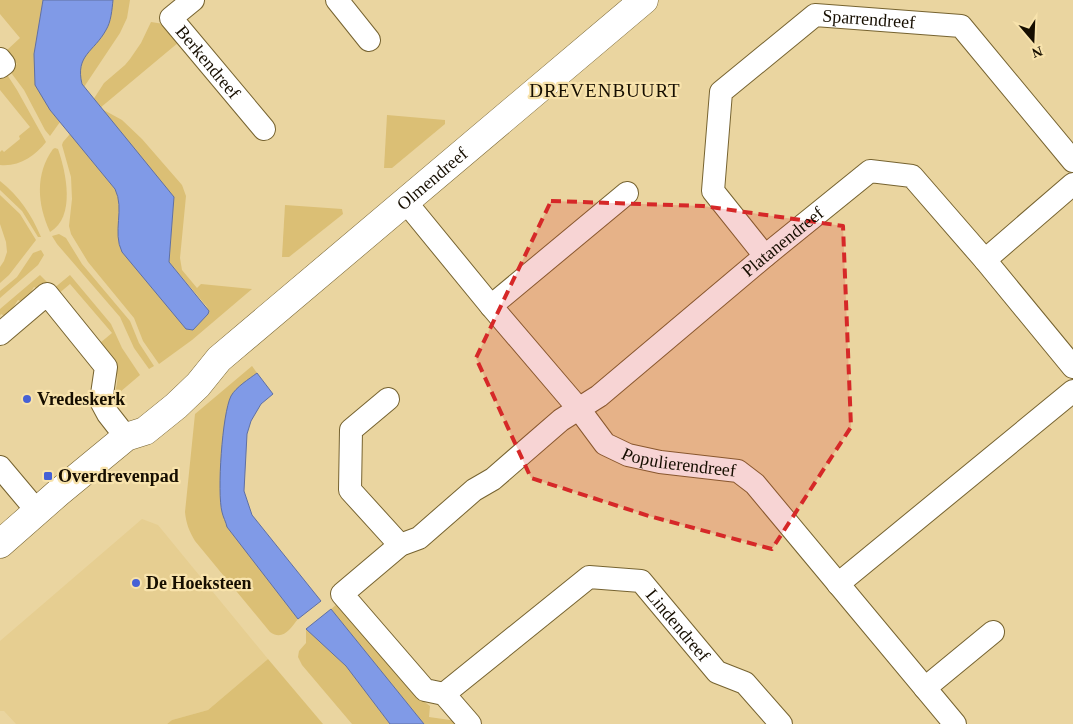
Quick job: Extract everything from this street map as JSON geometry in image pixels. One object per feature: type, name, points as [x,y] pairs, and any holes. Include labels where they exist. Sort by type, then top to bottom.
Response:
[{"type":"street","name":"Berkendreef","points":[[193,0],[171,18],[264,129]]},
{"type":"street","points":[[337,0],[369,40]]},
{"type":"street","name":"Olmendreef","points":[[0,544],[126,437],[133,420],[187,373],[219,358],[644,0]]},
{"type":"street","name":"Sparrendreef","points":[[765,256],[713,191],[721,92],[815,15],[961,26],[1073,161]]},
{"type":"street","points":[[0,59],[4,64],[0,67]]},
{"type":"street","name":"Platanendreef","points":[[579,409],[599,396],[870,170],[912,176],[985,260],[1073,367]]},
{"type":"street","points":[[985,260],[1073,184]]},
{"type":"street","points":[[491,306],[627,193]]},
{"type":"street","name":"Populierendreef","points":[[406,201],[491,306],[579,409],[605,444],[628,455],[660,462],[738,471],[754,484],[955,724]]},
{"type":"street","points":[[0,334],[47,294],[106,367],[101,401],[108,414],[126,437]]},
{"type":"street","points":[[838,584],[1073,391]]},
{"type":"street","points":[[388,399],[351,430],[350,490],[400,545]]},
{"type":"street","points":[[470,724],[444,694],[425,690],[342,594],[400,545],[419,538],[474,490],[493,479],[561,420],[579,409]]},
{"type":"street","points":[[0,468],[37,512]]},
{"type":"street","name":"Lindendreef","points":[[444,694],[589,577],[641,581],[717,672],[745,683],[780,724]]},
{"type":"street","points":[[925,688],[993,632]]},
{"type":"highlighted area","points":[[551,201],[703,206],[843,226],[851,427],[772,549],[649,516],[531,478],[476,358]]},
{"type":"shaded area","points":[[0,0],[43,0],[34,54],[50,110],[60,122],[50,136],[24,90],[9,70],[17,64],[6,51],[20,38],[0,14]]},
{"type":"shaded area","points":[[113,0],[130,0],[127,18],[120,33],[84,87],[80,75],[84,57],[111,15]]},
{"type":"shaded area","points":[[151,22],[164,24],[179,42],[100,108],[93,100],[104,83],[130,59],[141,43]]},
{"type":"shaded area","points":[[6,73],[46,142],[26,160],[14,164],[0,165],[0,152],[2,150],[4,152],[20,139],[19,136],[30,127],[0,90],[0,78]]},
{"type":"shaded area","points":[[100,108],[122,120],[142,139],[182,185],[186,196],[180,258],[182,270],[197,288],[201,284],[252,289],[192,340],[159,364],[143,341],[134,318],[88,262],[71,234],[69,226],[72,199],[71,177],[62,145],[70,134],[115,189],[119,204],[118,237],[122,252],[208,308],[169,262],[174,197]]},
{"type":"shaded area","points":[[387,115],[445,120],[445,124],[392,168],[384,168]]},
{"type":"shaded area","points":[[55,148],[58,149],[64,170],[67,193],[63,216],[58,225],[50,232],[42,211],[40,189],[43,169]]},
{"type":"shaded area","points":[[0,181],[24,206],[41,237],[38,237],[22,211],[0,190]]},
{"type":"shaded area","points":[[0,195],[20,214],[36,240],[9,275],[0,283],[0,267],[7,252],[0,224]]},
{"type":"shaded area","points":[[285,205],[342,209],[343,214],[289,257],[282,257]]},
{"type":"shaded area","points":[[59,234],[66,238],[82,264],[130,321],[139,343],[154,366],[149,369],[134,348],[120,317],[57,244],[52,236]]},
{"type":"shaded area","points":[[41,250],[44,255],[38,265],[0,298],[0,291],[17,277],[33,253]]},
{"type":"shaded area","points":[[40,275],[48,283],[40,290],[34,287],[24,303],[18,300],[7,317],[1,314],[0,316],[0,309]]},
{"type":"shaded area","points":[[70,275],[111,324],[122,348],[140,375],[113,398],[117,381],[116,369],[100,343],[112,333],[70,284],[57,295],[53,289]]},
{"type":"shaded area","points":[[252,366],[257,373],[246,381],[226,416],[222,444],[220,493],[222,512],[228,527],[298,619],[286,633],[279,635],[270,632],[195,541],[188,527],[185,512],[195,414]]},
{"type":"shaded area","name":"De Hoeksteen","points":[[142,519],[158,525],[268,659],[208,710],[172,720],[167,724],[16,724],[4,711],[0,711],[0,641]]},
{"type":"shaded area","points":[[341,601],[423,701],[430,706],[429,717],[457,721],[460,724],[424,724],[331,609]]},
{"type":"shaded area","points":[[306,629],[346,666],[390,724],[352,724],[302,665],[298,657],[299,651],[306,643]]},
{"type":"shaded area","points":[[268,659],[323,724],[167,724],[172,720],[208,710]]},
{"type":"water","points":[[43,0],[113,0],[108,27],[83,60],[81,66],[82,84],[174,197],[169,262],[209,311],[193,330],[186,329],[122,252],[118,237],[119,204],[115,189],[50,110],[35,85],[34,54]]},
{"type":"water","points":[[257,373],[273,394],[261,404],[251,421],[247,434],[244,491],[252,515],[321,601],[298,619],[227,527],[222,512],[220,488],[221,454],[228,405],[236,389]]},
{"type":"water","points":[[331,609],[424,724],[390,724],[346,666],[306,629]]},
{"type":"place","name":"Vredeskerk","points":[[27,399]]},
{"type":"place","name":"Overdrevenpad","points":[[48,476]]},
{"type":"place","name":"De Hoeksteen","points":[[136,583]]},
{"type":"district","name":"DREVENBUURT","points":[[605,90]]}]
